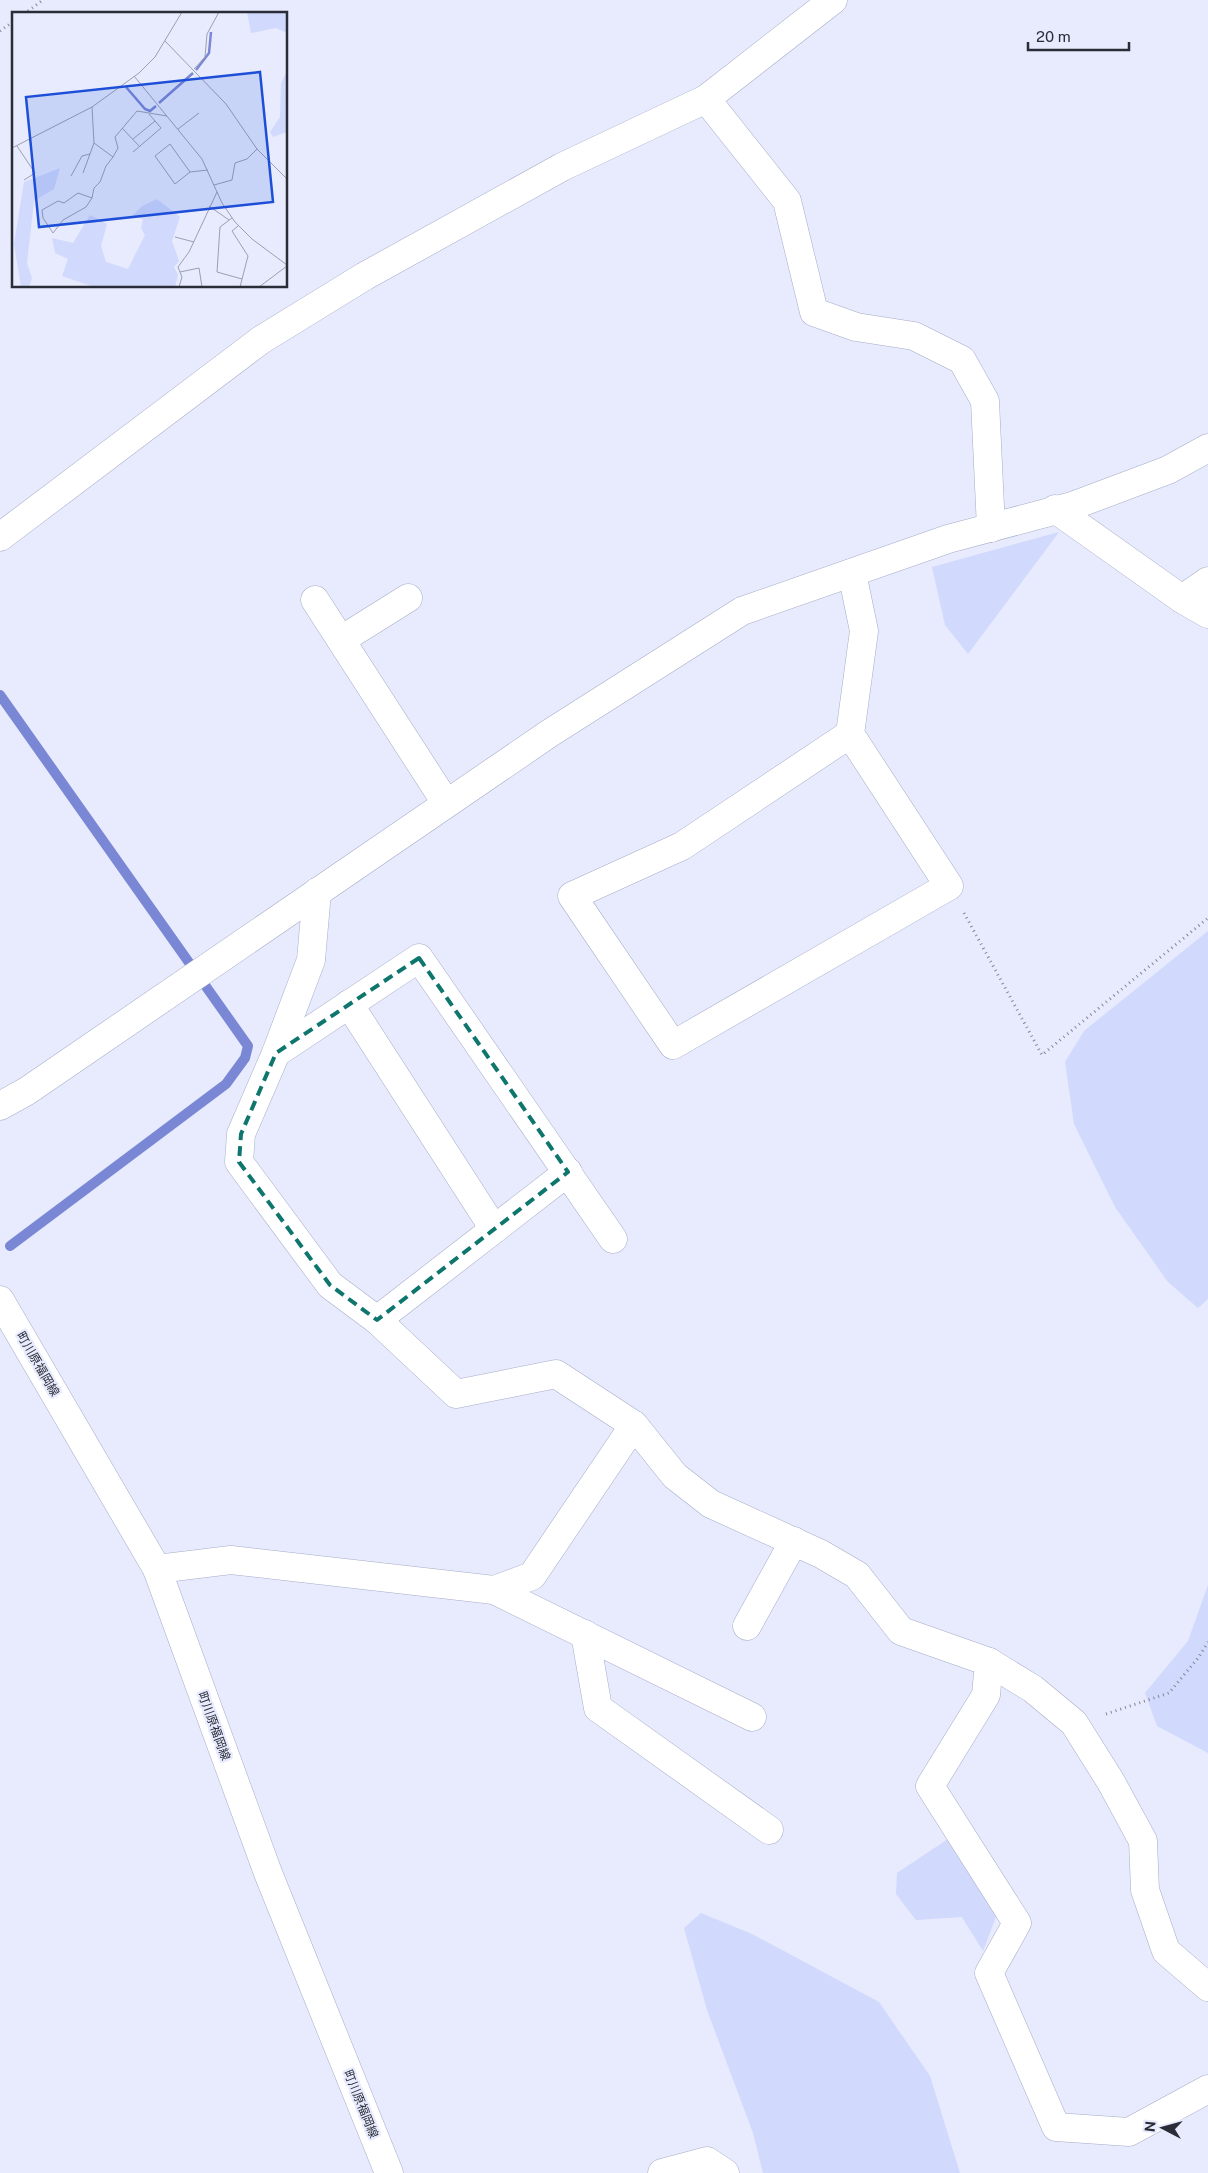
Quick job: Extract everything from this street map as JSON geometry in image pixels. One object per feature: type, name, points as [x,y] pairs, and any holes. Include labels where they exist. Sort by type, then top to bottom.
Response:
[{"type":"street","points":[[0,538],[261,340],[365,276],[562,167],[706,99],[833,0]]},
{"type":"street","points":[[706,99],[787,201],[814,312],[856,327],[914,336],[962,360],[985,401],[991,528]]},
{"type":"street","points":[[0,1106],[27,1090],[558,727],[742,611],[948,539],[1072,506],[1168,470],[1208,448]]},
{"type":"street","points":[[1055,510],[1182,599],[1208,614]]},
{"type":"street","points":[[850,734],[682,846],[572,896],[673,1045],[949,886],[850,734],[864,631],[852,573]]},
{"type":"street","points":[[1182,599],[1208,581]]},
{"type":"street","points":[[340,640],[408,598]]},
{"type":"street","points":[[315,600],[446,804]]},
{"type":"street","points":[[318,892],[312,960],[276,1053],[240,1134],[239,1162],[330,1285],[377,1320],[456,1394],[556,1374],[634,1425],[675,1476],[711,1504],[794,1541],[857,1575],[901,1631],[989,1662],[1033,1689],[1074,1723],[1111,1782],[1143,1841],[1145,1890],[1166,1951],[1208,1987]]},
{"type":"street","points":[[276,1053],[419,958],[613,1239]]},
{"type":"street","points":[[349,1004],[494,1229]]},
{"type":"street","points":[[377,1320],[568,1172]]},
{"type":"street","name":"町川原福岡線","points":[[0,1300],[157,1569],[268,1872],[389,2173]]},
{"type":"street","points":[[494,1590],[532,1576],[634,1425]]},
{"type":"street","points":[[747,1626],[794,1541]]},
{"type":"street","points":[[157,1569],[231,1560],[494,1590],[752,1717]]},
{"type":"street","points":[[585,1634],[598,1708],[769,1830]]},
{"type":"street","points":[[989,1662],[986,1695],[930,1786],[1017,1923],[989,1972],[1056,2127],[1129,2132],[1208,2089]]},
{"type":"street","points":[[662,2173],[708,2161],[725,2173]]},
{"type":"path","points":[[27,12],[43,0]]},
{"type":"path","points":[[0,31],[12,22]]},
{"type":"path","points":[[949,886],[1042,1055],[1208,918]]},
{"type":"path","points":[[1074,1723],[1127,1708],[1169,1692],[1198,1658],[1208,1642]]},
{"type":"highlighted area","points":[[419,958],[568,1172],[377,1320],[330,1285],[239,1162],[241,1134],[276,1053]]},
{"type":"shaded area","points":[[1059,532],[968,654],[945,625],[932,567]]},
{"type":"shaded area","points":[[1208,931],[1208,1299],[1198,1308],[1168,1282],[1115,1207],[1074,1124],[1065,1062],[1084,1031]]},
{"type":"shaded area","points":[[1208,1585],[1208,1753],[1157,1726],[1145,1693],[1188,1641]]},
{"type":"shaded area","points":[[948,1839],[999,1909],[983,1951],[962,1917],[916,1920],[896,1894],[897,1873]]},
{"type":"shaded area","points":[[701,1913],[752,1934],[879,2002],[930,2076],[960,2173],[763,2173],[753,2133],[707,2010],[684,1928]]},
{"type":"waterway","points":[[0,695],[248,1046],[245,1058],[226,1084],[10,1246]]}]
